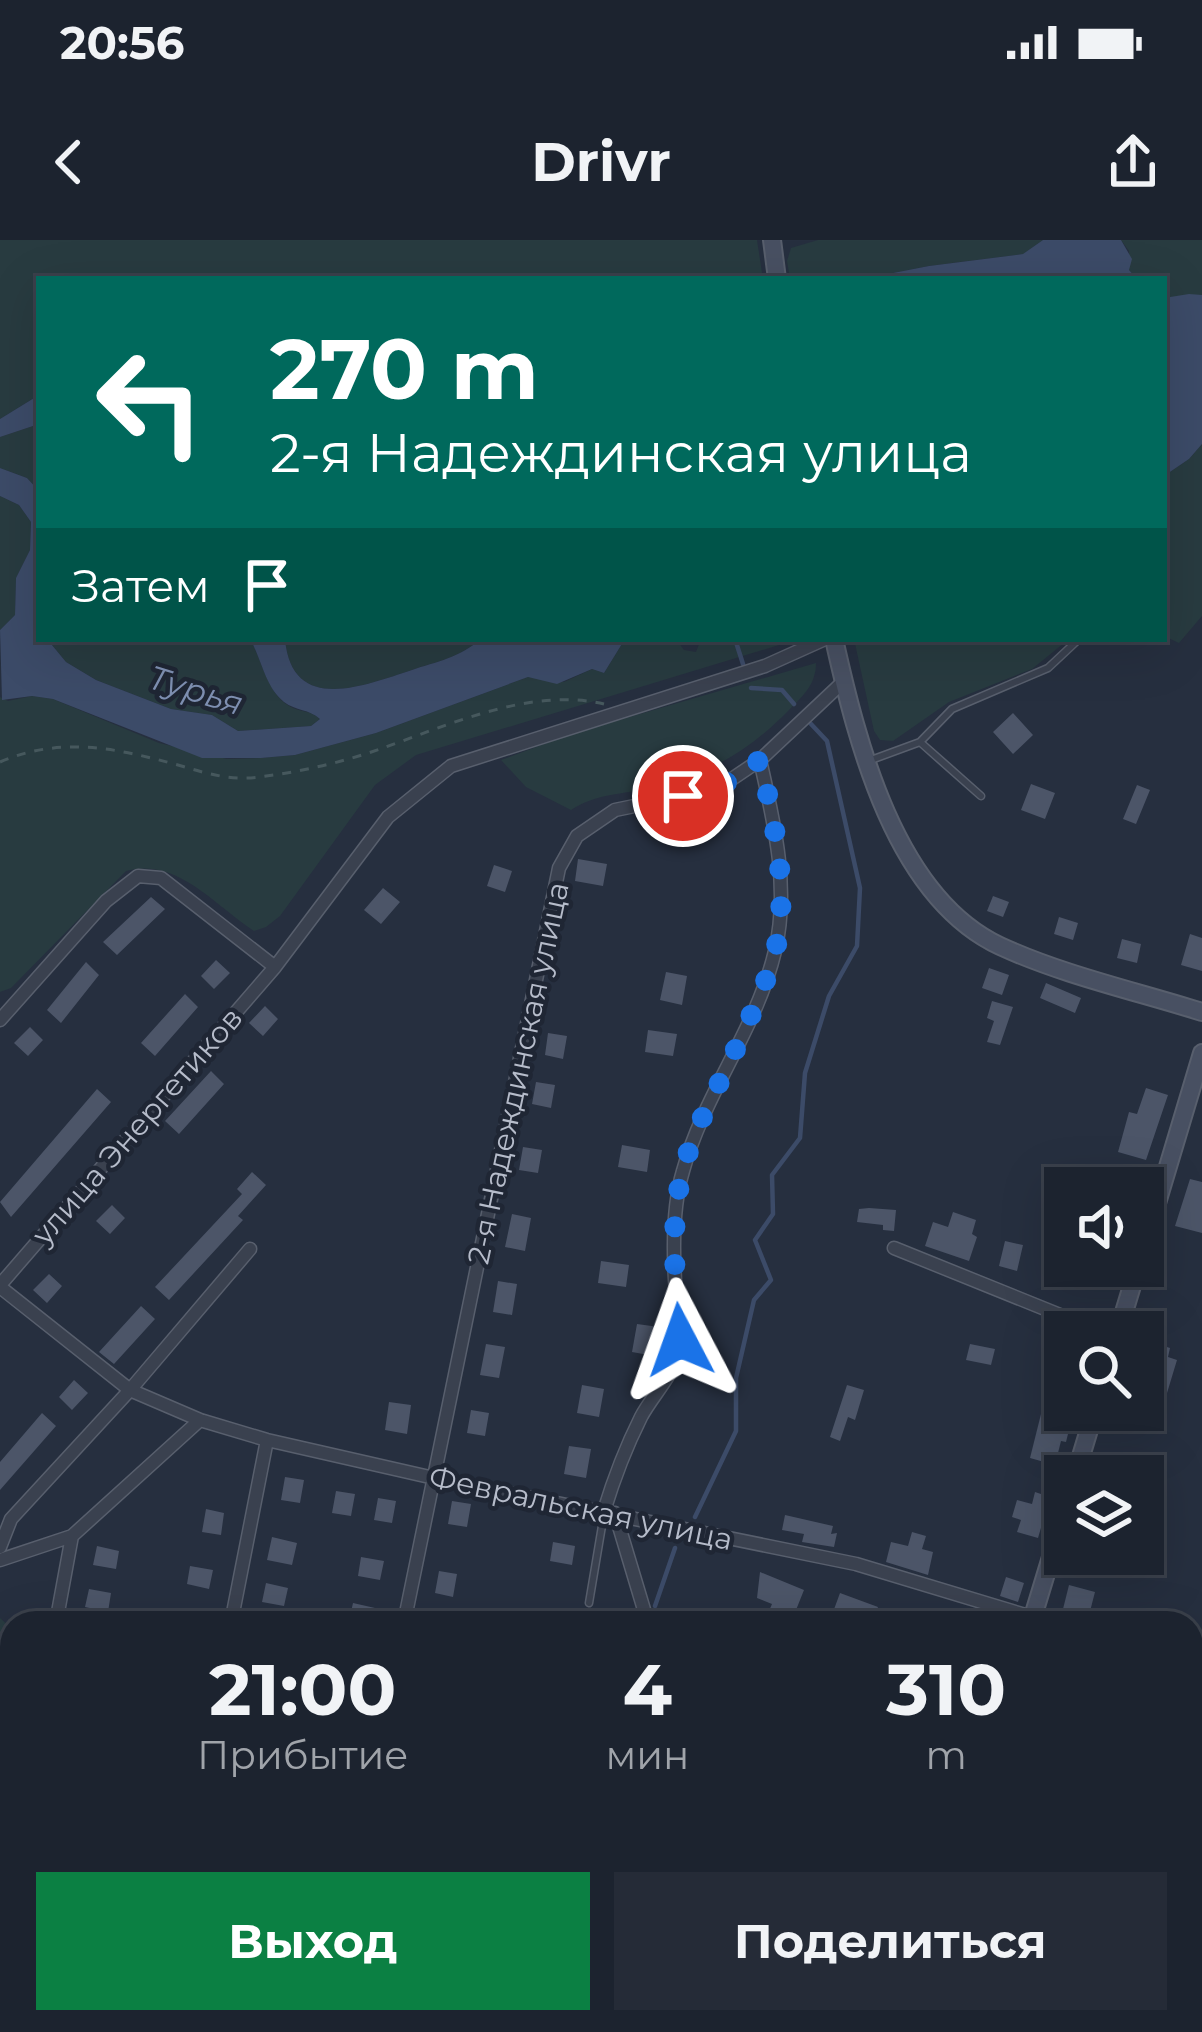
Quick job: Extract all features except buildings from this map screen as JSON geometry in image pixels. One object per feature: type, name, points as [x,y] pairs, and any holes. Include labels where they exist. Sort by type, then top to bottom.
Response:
[{"type":"street","points":[[772,240],[777,276]]},
{"type":"street","name":"улица Энергетиков","points":[[0,1286],[274,968],[388,817],[451,766],[765,666],[823,642]]},
{"type":"street","points":[[831,642],[889,818],[918,874],[958,917],[1015,952],[1202,1012]]},
{"type":"street","name":"2-я Надеждинская улица","points":[[406,1611],[560,868],[577,836],[615,809],[717,789],[760,760],[844,681]]},
{"type":"street","points":[[643,1611],[609,1512],[617,1469],[676,1360],[680,1340],[675,1272],[682,1174],[758,1001],[775,950],[780,871],[760,760]]},
{"type":"street","points":[[0,1020],[106,901],[138,876],[161,878],[274,968]]},
{"type":"street","points":[[1164,1180],[1202,1053]]},
{"type":"street","points":[[894,1248],[1050,1311]]},
{"type":"street","points":[[0,1547],[11,1519],[130,1390],[250,1249]]},
{"type":"street","name":"Февральская улица","points":[[0,1286],[130,1390],[200,1420],[434,1478],[856,1564],[1009,1611]]},
{"type":"street","points":[[0,1559],[72,1536],[200,1420]]},
{"type":"street","points":[[233,1611],[267,1440]]},
{"type":"street","points":[[58,1611],[72,1536]]},
{"type":"street","points":[[1036,1611],[1046,1575]]},
{"type":"lane","points":[[867,760],[920,742],[952,709],[1035,676],[1075,642]]},
{"type":"lane","points":[[920,742],[981,796]]},
{"type":"lane","points":[[589,1603],[609,1512]]},
{"type":"path","points":[[0,762],[41,747],[97,746],[230,778],[255,778],[361,755],[526,705],[580,698],[607,704],[615,713]]},
{"type":"green space","points":[[0,240],[757,240],[763,276],[36,276],[36,397],[0,419]]},
{"type":"green space","points":[[818,240],[1043,240],[1024,254],[877,276],[790,276],[791,248]]},
{"type":"green space","points":[[1121,240],[1202,240],[1202,295],[1167,298],[1167,276],[1134,276],[1129,270],[1129,251]]},
{"type":"green space","points":[[36,425],[36,488],[27,478],[0,468],[0,437]]},
{"type":"green space","points":[[1202,444],[1202,616],[1179,643],[1167,637],[1167,474]]},
{"type":"green space","points":[[0,496],[19,505],[31,522],[30,550],[16,578],[15,615],[0,630]]},
{"type":"green space","points":[[49,642],[251,642],[277,695],[320,719],[311,726],[238,731],[212,715],[171,709],[96,680],[66,662]]},
{"type":"green space","points":[[286,642],[476,642],[439,661],[353,687],[316,687],[301,678]]},
{"type":"green space","points":[[623,642],[678,642],[684,650],[696,652],[700,642],[789,642],[416,755],[375,785],[280,916],[266,927],[254,931],[178,877],[145,868],[126,871],[11,988],[0,992],[0,697],[8,701],[32,696],[53,699],[159,743],[227,759],[261,758],[295,755],[376,733],[528,677],[564,682],[592,669],[604,673]]},
{"type":"green space","points":[[855,642],[1065,642],[1032,669],[949,702],[893,741],[880,740]]},
{"type":"green space","points":[[816,663],[804,694],[759,738],[726,760],[672,783],[600,798],[571,810],[526,787],[501,760],[571,734]]},
{"type":"water","points":[[1043,240],[1121,240],[1132,259],[1129,270],[1134,276],[877,276],[929,266],[1023,254]]},
{"type":"water","points":[[1202,295],[1202,444],[1167,474],[1167,298]]},
{"type":"water","points":[[36,397],[36,425],[0,437],[0,419]]},
{"type":"water","name":"Турья","points":[[0,468],[27,478],[36,488],[36,642],[49,642],[66,662],[96,680],[171,709],[212,715],[238,731],[311,726],[320,719],[278,696],[251,642],[286,642],[301,678],[316,687],[334,689],[439,661],[476,642],[623,642],[604,673],[592,669],[557,684],[528,677],[376,733],[295,755],[202,758],[53,699],[2,700],[0,630],[15,615],[16,578],[30,550],[31,522],[19,505],[0,496]]},
{"type":"waterway","points":[[736,642],[743,664]]},
{"type":"waterway","points":[[751,688],[782,690],[794,704]]},
{"type":"waterway","points":[[695,1517],[736,1431],[736,1378],[754,1300],[771,1280],[755,1240],[773,1214],[772,1175],[800,1138],[805,1073],[829,996],[857,946],[860,888],[827,741],[811,724]]},
{"type":"waterway","points":[[655,1606],[675,1548]]},
{"type":"route","points":[[680,1340],[675,1272],[682,1174],[758,1001],[775,950],[781,907],[775,824],[760,760],[717,789],[683,796]]}]
